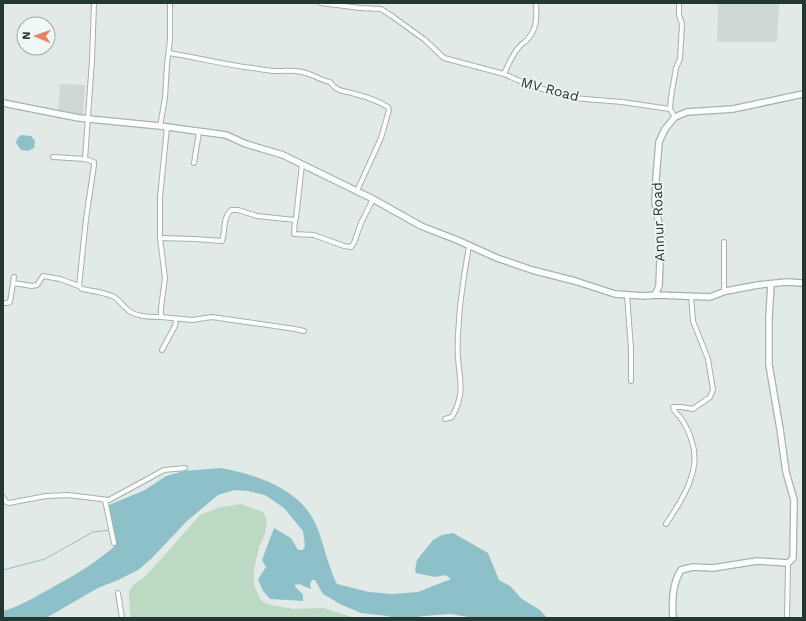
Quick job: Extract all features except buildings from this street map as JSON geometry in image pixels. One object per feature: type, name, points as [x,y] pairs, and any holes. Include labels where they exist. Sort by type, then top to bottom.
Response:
[{"type":"main road","points":[[675,117],[687,112],[733,109],[803,94]]},
{"type":"main road","points":[[3,103],[88,119],[160,126],[226,135],[246,144],[302,164],[373,199],[421,226],[496,258],[615,294],[710,297],[724,292],[758,285],[787,282],[803,283]]},
{"type":"main road","name":"Annur Road","points":[[656,295],[659,286],[661,236],[655,202],[659,142],[665,129],[675,117]]},
{"type":"main road","points":[[673,618],[672,598],[676,577],[681,570],[693,567],[713,568],[757,562],[788,563],[793,558],[794,500],[786,472],[769,365],[771,284]]},
{"type":"street","points":[[85,158],[94,3]]},
{"type":"street","points":[[160,126],[165,98],[169,53],[170,3]]},
{"type":"street","points":[[321,3],[381,9],[425,40],[444,58],[504,74]]},
{"type":"street","name":"MV Road","points":[[536,3],[536,24],[534,32],[520,46],[508,64],[504,74],[529,85],[573,98],[622,102],[670,109]]},
{"type":"street","points":[[675,117],[670,109],[676,68],[680,59],[682,24],[678,15],[679,3]]},
{"type":"street","points":[[169,53],[193,56],[231,65],[310,74],[322,81],[330,82],[334,87],[342,91],[353,93],[388,106],[389,110],[381,138],[357,191]]},
{"type":"street","points":[[161,317],[164,278],[160,238],[160,196],[167,127]]},
{"type":"street","points":[[194,163],[199,132]]},
{"type":"street","points":[[53,157],[85,158],[94,162],[79,286]]},
{"type":"street","points":[[302,164],[294,234],[314,235],[344,246],[351,247],[373,199]]},
{"type":"street","points":[[160,238],[195,238],[222,241],[226,215],[231,210],[238,210],[257,216],[295,220]]},
{"type":"street","points":[[724,242],[724,292]]},
{"type":"street","points":[[446,419],[452,417],[458,406],[461,394],[458,357],[459,320],[461,293],[470,246]]},
{"type":"street","points":[[13,283],[32,286],[37,285],[43,276],[60,279],[79,286],[82,289],[113,296],[121,302],[127,310],[147,317],[192,320],[212,317],[304,331]]},
{"type":"street","points":[[3,303],[7,304],[10,302],[14,277]]},
{"type":"street","points":[[627,295],[631,349],[631,381]]},
{"type":"street","points":[[666,524],[678,507],[694,468],[693,443],[673,407],[693,409],[710,397],[713,390],[708,359],[693,322],[692,296]]},
{"type":"street","points":[[162,350],[175,326],[176,319]]},
{"type":"street","points":[[3,497],[6,502],[9,503],[46,496],[68,495],[109,500],[164,470],[185,468]]},
{"type":"street","points":[[105,500],[114,543]]},
{"type":"street","points":[[787,618],[788,563]]},
{"type":"street","points":[[118,593],[122,618]]},
{"type":"shaded area","points":[[718,3],[779,3],[777,42],[717,42]]},
{"type":"shaded area","points":[[60,84],[85,85],[83,115],[58,111]]},
{"type":"green space","points":[[241,504],[263,512],[267,519],[265,534],[259,547],[254,569],[254,585],[260,599],[265,603],[294,609],[323,608],[355,618],[130,618],[129,592],[133,585],[145,577],[200,515],[220,507]]},
{"type":"water","points":[[21,135],[31,136],[35,141],[34,148],[28,151],[21,150],[16,143],[17,139]]},
{"type":"water","points":[[221,468],[247,474],[274,484],[286,491],[307,509],[321,537],[337,584],[369,592],[392,594],[418,592],[451,579],[446,575],[435,577],[416,573],[415,570],[417,560],[433,540],[442,535],[453,533],[488,553],[499,580],[510,586],[522,599],[540,610],[547,618],[475,618],[450,614],[412,618],[394,618],[361,613],[342,605],[323,594],[315,580],[312,580],[310,584],[311,589],[299,584],[294,585],[303,595],[303,601],[270,599],[263,591],[258,579],[266,567],[262,560],[274,528],[291,538],[298,550],[303,550],[305,546],[303,531],[284,508],[265,495],[248,491],[234,490],[218,495],[187,521],[151,559],[138,570],[98,588],[46,618],[3,618],[3,611],[29,600],[69,578],[94,563],[116,545],[109,505],[145,490],[166,476],[184,471]]},
{"type":"waterway","points":[[3,570],[45,559],[93,532],[110,530]]}]
